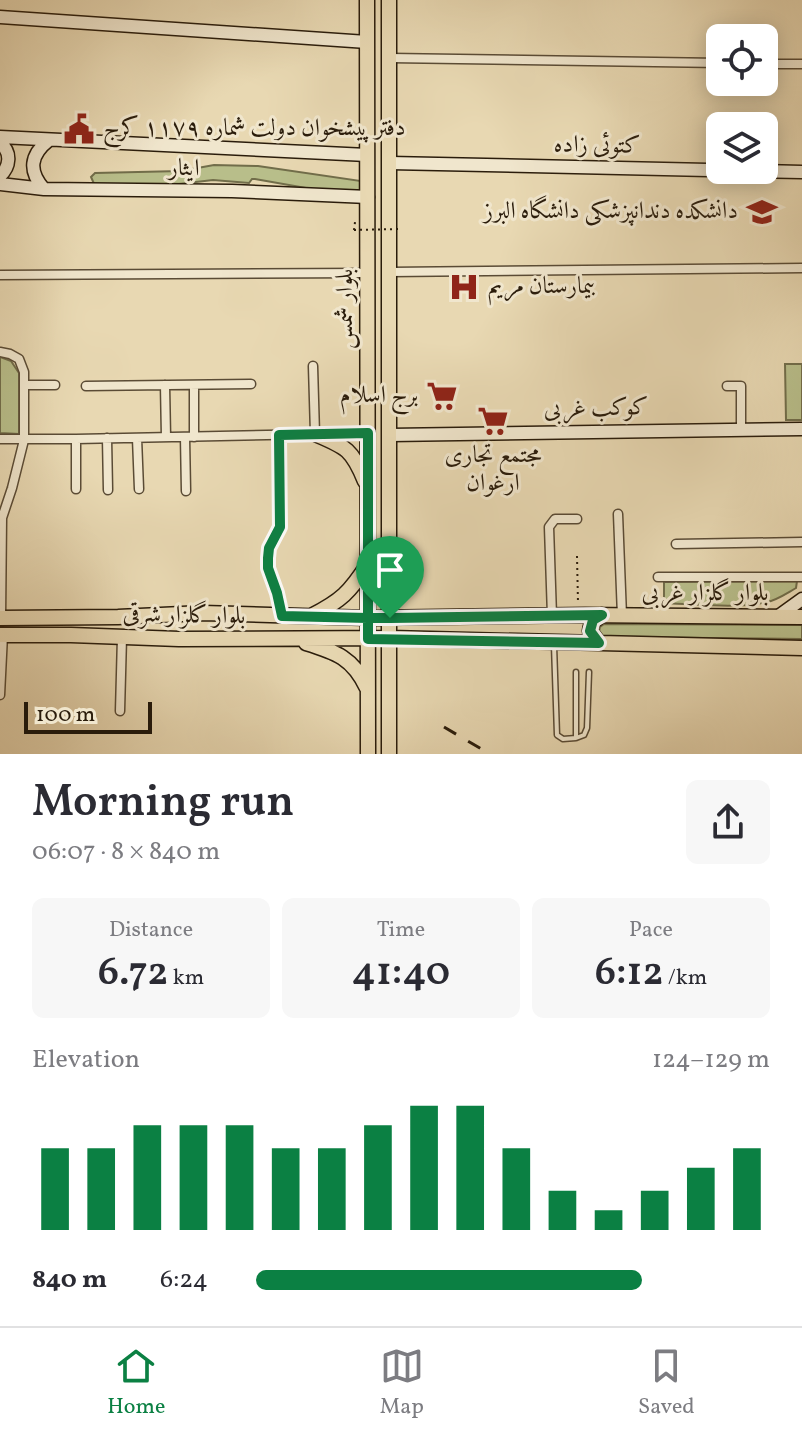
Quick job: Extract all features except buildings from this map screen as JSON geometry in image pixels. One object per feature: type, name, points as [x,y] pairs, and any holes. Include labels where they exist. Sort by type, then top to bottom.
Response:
[{"type":"main road","name":"بلوار شمس","points":[[367,0],[360,37],[368,197],[368,639]]},
{"type":"main road","name":"بلوار شمس","points":[[389,0],[389,754]]},
{"type":"main road","points":[[315,434],[348,450],[368,491]]},
{"type":"main road","points":[[309,617],[345,596],[368,564]]},
{"type":"main road","points":[[201,639],[190,633],[188,626],[190,620],[203,613]]},
{"type":"main road","name":"بلوار گلزار شرقی","points":[[1,618],[203,613],[368,618]]},
{"type":"main road","points":[[147,614],[162,617],[169,624],[166,634],[149,639]]},
{"type":"main road","points":[[599,643],[590,631],[593,620],[602,615]]},
{"type":"main road","name":"بلوار گلزار غربی","points":[[368,618],[602,615],[802,617]]},
{"type":"main road","points":[[561,642],[573,630],[572,622],[565,616]]},
{"type":"main road","name":"بلوار گلزار شرقی","points":[[2,635],[368,639]]},
{"type":"main road","points":[[286,638],[341,656],[360,673],[368,692]]},
{"type":"main road","points":[[368,754],[368,639],[599,643],[798,651]]},
{"type":"street","points":[[0,9],[360,37]]},
{"type":"street","points":[[0,17],[360,37]]},
{"type":"street","points":[[390,58],[706,63]]},
{"type":"street","points":[[778,64],[802,64]]},
{"type":"street","name":"ایثار","points":[[0,137],[367,155]]},
{"type":"street","points":[[44,189],[33,169],[34,157],[49,140]]},
{"type":"street","points":[[0,143],[7,153],[8,162],[7,169],[0,176]]},
{"type":"street","name":"کتوئی زاده","points":[[390,163],[802,172]]},
{"type":"street","name":"ایثار","points":[[0,184],[44,189],[232,191],[368,197]]},
{"type":"street","points":[[390,272],[802,268]]},
{"type":"street","points":[[0,275],[368,273]]},
{"type":"street","points":[[0,352],[19,359],[24,372],[24,440],[1,517],[1,618]]},
{"type":"street","points":[[313,366],[315,434]]},
{"type":"street","points":[[86,386],[251,384]]},
{"type":"street","points":[[24,385],[55,385]]},
{"type":"street","points":[[165,385],[166,437]]},
{"type":"street","points":[[186,491],[194,385]]},
{"type":"street","points":[[727,386],[741,386],[741,428]]},
{"type":"street","name":"کوکب غربی","points":[[390,435],[802,429]]},
{"type":"street","points":[[0,439],[368,433]]},
{"type":"street","points":[[107,438],[108,490]]},
{"type":"street","points":[[137,438],[139,489]]},
{"type":"street","points":[[76,439],[76,489]]},
{"type":"street","points":[[0,485],[12,488]]},
{"type":"street","points":[[618,514],[622,616]]},
{"type":"street","points":[[565,616],[549,527],[555,519],[577,519]]},
{"type":"street","points":[[676,544],[802,542]]},
{"type":"street","points":[[658,577],[802,577]]},
{"type":"street","points":[[777,617],[801,600]]},
{"type":"street","points":[[0,695],[2,635]]},
{"type":"street","points":[[120,711],[122,637]]},
{"type":"lane","points":[[279,435],[280,527],[269,548],[268,568],[282,616]]},
{"type":"lane","points":[[561,642],[557,735],[563,739],[584,735],[587,728],[589,672]]},
{"type":"lane","points":[[576,672],[576,738]]},
{"type":"path","points":[[354,222],[354,230],[399,229]]},
{"type":"path","points":[[565,616],[577,556]]},
{"type":"green space","points":[[214,165],[258,166],[361,181],[361,194],[255,179],[249,183],[213,180],[162,186],[95,186],[91,177],[95,173],[181,171]]},
{"type":"green space","points":[[0,357],[11,361],[19,373],[19,434],[0,433]]},
{"type":"green space","points":[[785,364],[802,364],[802,420],[786,420]]},
{"type":"green space","points":[[797,581],[796,588],[786,594],[756,604],[716,606],[664,603],[664,582]]},
{"type":"green space","points":[[604,624],[802,625],[802,639],[606,637],[601,636],[599,631]]},
{"type":"railway","points":[[444,727],[490,754]]},
{"type":"place","name":"دفتر پیشخوان دولت شماره ۱۱۷۹ کرج","points":[[79,129]]},
{"type":"place","name":"دانشکده دندانپزشکی دانشگاه البرز","points":[[762,212]]},
{"type":"place","name":"بیمارستان مریم","points":[[464,287]]},
{"type":"place","name":"برج اسلام","points":[[442,396]]},
{"type":"place","name":"مجتمع تجاری ارغوان","points":[[493,421]]},
{"type":"route","points":[[390,618],[368,618],[368,433],[279,435],[280,527],[269,548],[268,568],[282,616],[368,618],[368,639],[599,643],[592,636],[590,626],[602,615],[390,618]]}]
